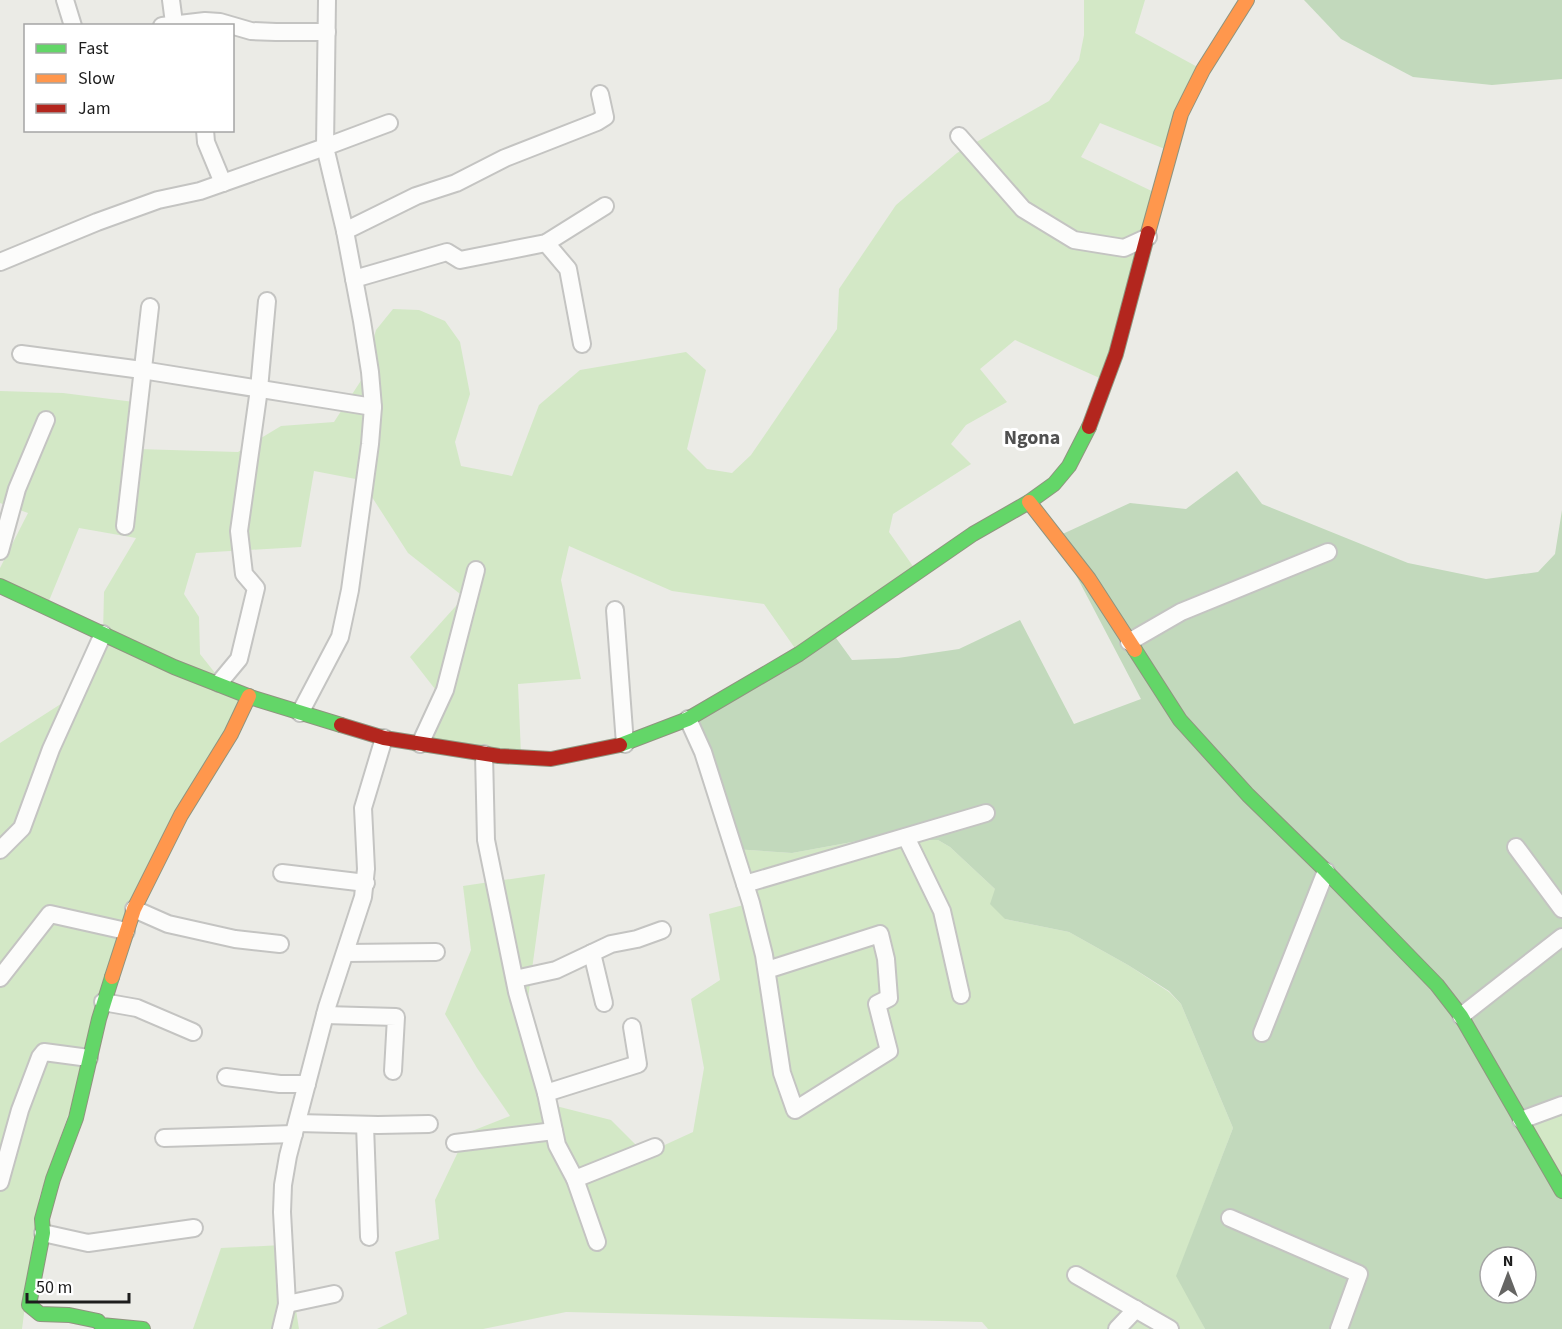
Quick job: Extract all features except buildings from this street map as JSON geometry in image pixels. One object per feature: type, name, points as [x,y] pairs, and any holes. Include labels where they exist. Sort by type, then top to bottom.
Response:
[{"type":"street","points":[[64,0],[72,24]]},
{"type":"street","points":[[171,0],[168,24],[206,21],[227,24]]},
{"type":"street","points":[[300,713],[340,637],[350,590],[373,407],[370,372],[354,279],[325,147],[327,0]]},
{"type":"street","points":[[0,586],[174,667],[249,696],[384,738],[484,754],[551,759],[608,749],[688,719],[799,654],[973,534],[1029,502],[1054,484],[1069,466],[1087,433],[1116,354],[1181,114],[1203,70],[1247,0]]},
{"type":"street","points":[[234,26],[251,31],[276,33],[327,32]]},
{"type":"street","points":[[345,231],[416,196],[456,183],[505,158],[597,122],[605,117],[600,94]]},
{"type":"street","points":[[0,262],[158,200],[200,191],[389,123]]},
{"type":"street","points":[[205,132],[206,142],[223,183]]},
{"type":"street","points":[[958,136],[1023,209],[1074,240],[1124,248],[1148,237]]},
{"type":"street","points":[[354,279],[447,252],[460,260],[546,243],[605,206]]},
{"type":"street","points":[[546,243],[568,269],[582,344]]},
{"type":"street","points":[[219,683],[239,658],[256,588],[244,574],[239,531],[259,389],[267,301]]},
{"type":"street","points":[[125,526],[150,307]]},
{"type":"street","points":[[21,354],[142,369],[373,407]]},
{"type":"street","points":[[0,551],[17,489],[46,420]]},
{"type":"street","points":[[1029,502],[1089,579],[1180,720],[1248,795],[1403,948],[1437,985],[1461,1016],[1562,1191]]},
{"type":"street","points":[[1129,642],[1181,612],[1328,552]]},
{"type":"street","points":[[420,744],[446,690],[476,570]]},
{"type":"street","points":[[615,610],[625,744]]},
{"type":"street","points":[[0,850],[22,828],[51,749],[103,634]]},
{"type":"street","points":[[143,1329],[101,1325],[98,1321],[69,1315],[40,1314],[32,1309],[29,1305],[43,1233],[42,1219],[76,1118],[103,1002],[126,931],[181,815],[231,734],[249,696]]},
{"type":"street","points":[[688,719],[703,752],[745,884],[767,970],[782,1073],[795,1110],[889,1051],[877,1004],[889,998],[886,959],[880,934],[767,970]]},
{"type":"street","points":[[281,1329],[287,1304],[282,1203],[288,1156],[325,1015],[363,897],[366,883],[363,808],[384,738]]},
{"type":"street","points":[[484,754],[486,840],[517,992],[546,1093],[557,1145],[575,1179],[597,1242]]},
{"type":"street","points":[[745,884],[987,813]]},
{"type":"street","points":[[906,837],[942,911],[961,995]]},
{"type":"street","points":[[1516,847],[1562,909]]},
{"type":"street","points":[[1262,1032],[1326,871]]},
{"type":"street","points":[[282,873],[366,883]]},
{"type":"street","points":[[135,909],[168,924],[235,939],[280,944]]},
{"type":"street","points":[[0,978],[50,914],[126,931]]},
{"type":"street","points":[[515,979],[556,970],[611,944],[637,939],[662,930]]},
{"type":"street","points":[[1461,1016],[1562,937]]},
{"type":"street","points":[[346,952],[436,952]]},
{"type":"street","points":[[592,953],[604,1003]]},
{"type":"street","points":[[103,1002],[137,1008],[193,1032]]},
{"type":"street","points":[[325,1015],[396,1017],[393,1071]]},
{"type":"street","points":[[546,1093],[638,1064],[632,1027]]},
{"type":"street","points":[[0,1182],[20,1110],[40,1057],[44,1052],[89,1058]]},
{"type":"street","points":[[226,1077],[280,1084],[307,1084]]},
{"type":"street","points":[[1521,1120],[1562,1105]]},
{"type":"street","points":[[164,1138],[365,1125],[429,1124]]},
{"type":"street","points":[[365,1125],[369,1237]]},
{"type":"street","points":[[455,1143],[554,1131]]},
{"type":"street","points":[[575,1179],[655,1147]]},
{"type":"street","points":[[1230,1218],[1359,1274],[1339,1329]]},
{"type":"street","points":[[43,1233],[88,1243],[194,1228]]},
{"type":"street","points":[[1076,1275],[1170,1329]]},
{"type":"street","points":[[287,1304],[334,1294]]},
{"type":"street","points":[[1117,1329],[1136,1309]]},
{"type":"green space","points":[[1084,0],[1145,0],[1135,33],[1203,70],[1175,153],[1100,123],[1081,157],[1162,196],[1104,380],[1015,340],[980,369],[1007,402],[966,425],[951,444],[971,464],[893,514],[889,532],[917,572],[799,654],[764,604],[672,591],[569,546],[561,580],[581,679],[518,684],[521,754],[420,744],[435,689],[410,657],[464,597],[408,553],[361,480],[314,471],[301,547],[196,553],[184,594],[199,617],[200,654],[223,683],[253,698],[172,819],[39,1198],[22,1329],[0,1329],[0,743],[67,700],[103,634],[104,592],[136,538],[79,528],[46,608],[0,586],[0,568],[28,513],[0,503],[0,391],[63,393],[142,403],[137,449],[238,452],[281,426],[334,422],[362,379],[376,330],[393,309],[419,310],[445,321],[460,342],[470,394],[455,442],[461,466],[512,476],[539,405],[580,370],[686,352],[706,370],[687,449],[707,469],[732,473],[751,455],[837,329],[839,289],[896,205],[957,153],[1049,101],[1079,60],[1084,35]]},
{"type":"green space","points":[[1304,0],[1562,0],[1562,79],[1492,85],[1413,77],[1341,39]]},
{"type":"green space","points":[[1237,471],[1262,504],[1408,563],[1486,579],[1538,572],[1555,554],[1562,510],[1562,1098],[1526,1123],[1562,1188],[1562,1329],[1205,1329],[1176,1276],[1233,1128],[1181,1004],[1169,991],[1069,932],[1005,919],[990,904],[995,889],[950,847],[938,840],[863,840],[792,853],[734,849],[688,719],[831,631],[852,660],[898,658],[959,649],[1020,620],[1074,724],[1141,699],[1056,537],[1130,503],[1186,509]]},
{"type":"green space","points":[[863,840],[938,840],[950,847],[995,889],[1005,919],[1069,932],[1128,965],[1169,992],[1181,1004],[1233,1128],[1177,1275],[1205,1329],[988,1329],[982,1322],[566,1312],[483,1329],[377,1329],[407,1314],[395,1252],[439,1239],[435,1200],[467,1133],[510,1116],[477,1068],[445,1014],[471,950],[463,886],[545,874],[527,1006],[556,1106],[611,1120],[645,1154],[693,1132],[704,1068],[691,999],[720,980],[709,914],[751,903],[734,849],[792,853]]},
{"type":"green space","points":[[1562,1098],[1562,1188],[1525,1123]]},
{"type":"green space","points":[[282,1245],[289,1266],[299,1329],[193,1329],[221,1248]]},
{"type":"traffic: fast","points":[[620,745],[688,719],[799,654],[973,534],[1029,502],[1054,484],[1069,466],[1089,427]]},
{"type":"traffic: fast","points":[[0,586],[174,667],[253,698],[341,725]]},
{"type":"traffic: fast","points":[[1135,650],[1180,720],[1248,795],[1437,985],[1461,1016],[1562,1191]]},
{"type":"traffic: fast","points":[[112,977],[99,1019],[76,1118],[53,1179],[42,1219],[43,1233],[29,1305],[40,1314],[69,1315],[98,1321],[101,1325],[143,1329]]},
{"type":"traffic: slow","points":[[1148,233],[1181,114],[1203,70],[1247,0]]},
{"type":"traffic: slow","points":[[1029,502],[1089,579],[1135,650]]},
{"type":"traffic: slow","points":[[112,977],[134,909],[181,815],[231,734],[249,696]]},
{"type":"traffic: jam","points":[[1089,427],[1116,354],[1148,233]]},
{"type":"traffic: jam","points":[[341,725],[384,738],[499,756],[551,759],[620,745]]},
{"type":"district","name":"Ngona","points":[[1032,437]]}]
